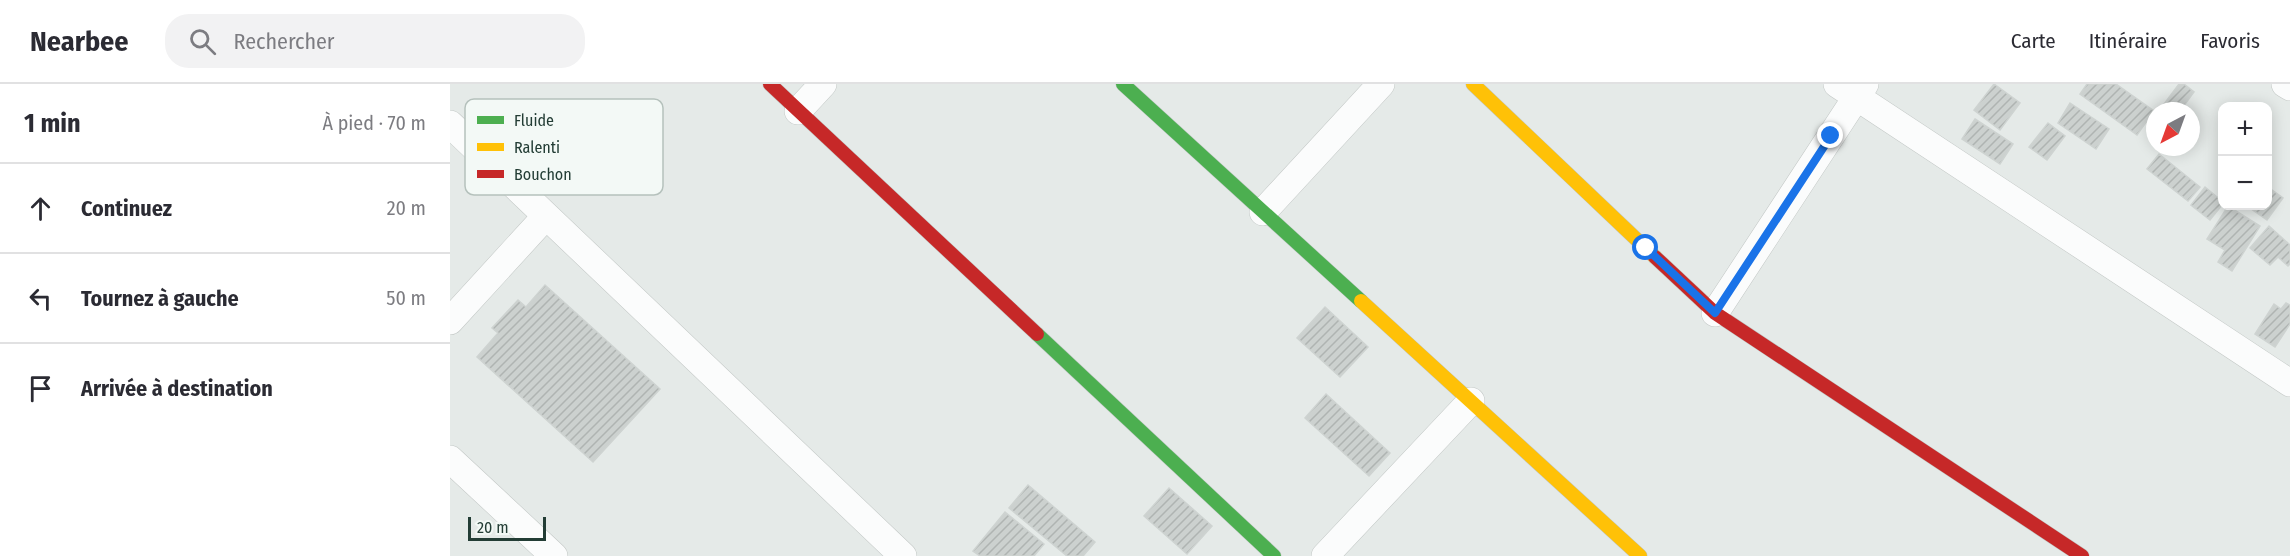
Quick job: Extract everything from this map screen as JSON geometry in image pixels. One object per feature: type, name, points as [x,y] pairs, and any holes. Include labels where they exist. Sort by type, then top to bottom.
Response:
[{"type":"street","points":[[770,84],[1274,556]]},
{"type":"street","points":[[798,111],[824,84]]},
{"type":"street","points":[[1123,84],[1640,556]]},
{"type":"street","points":[[1263,212],[1381,84]]},
{"type":"street","points":[[1473,84],[1715,313],[2082,556]]},
{"type":"street","points":[[2285,84],[2290,87]]},
{"type":"street","points":[[1715,313],[1853,88],[2290,383]]},
{"type":"street","points":[[450,124],[465,138]]},
{"type":"street","points":[[524,195],[903,556]]},
{"type":"street","points":[[450,321],[546,216]]},
{"type":"street","points":[[1325,556],[1470,401]]},
{"type":"street","points":[[450,459],[554,556]]},
{"type":"building","points":[[1994,84],[2020,103],[2000,130],[1974,110]]},
{"type":"building","points":[[2087,84],[2116,84],[2146,105],[2146,122],[2137,135],[2080,94]]},
{"type":"building","points":[[2179,84],[2184,84],[2194,92],[2187,102],[2166,102]]},
{"type":"building","points":[[2070,103],[2109,129],[2096,149],[2058,123]]},
{"type":"building","points":[[1975,119],[2013,144],[2000,164],[1962,139]]},
{"type":"building","points":[[2048,123],[2065,136],[2047,160],[2029,147]]},
{"type":"building","points":[[2157,156],[2161,156],[2200,187],[2188,201],[2147,169]]},
{"type":"building","points":[[2205,187],[2218,198],[2218,210],[2210,220],[2191,205]]},
{"type":"building","points":[[2272,190],[2283,198],[2267,220],[2253,210],[2272,210]]},
{"type":"building","points":[[2225,210],[2234,210],[2260,226],[2232,271],[2218,262],[2225,250],[2207,239]]},
{"type":"building","points":[[2269,226],[2290,245],[2290,264],[2288,266],[2278,257],[2270,265],[2250,248]]},
{"type":"building","points":[[545,285],[660,389],[593,462],[477,357],[498,333],[492,328],[518,300],[526,307]]},
{"type":"building","points":[[2286,303],[2290,305],[2290,324],[2275,347],[2255,334],[2274,304],[2281,309]]},
{"type":"building","points":[[1325,307],[1368,347],[1340,377],[1297,338]]},
{"type":"building","points":[[1326,394],[1390,453],[1369,476],[1305,418]]},
{"type":"building","points":[[1028,485],[1095,542],[1083,556],[1067,556],[1009,508]]},
{"type":"building","points":[[1169,488],[1212,526],[1187,554],[1144,516]]},
{"type":"building","points":[[1005,512],[1044,544],[1034,556],[980,556],[973,551]]},
{"type":"traffic: fast","points":[[1123,84],[1361,301]]},
{"type":"traffic: fast","points":[[1037,334],[1274,556]]},
{"type":"traffic: slow","points":[[1473,84],[1655,257]]},
{"type":"traffic: slow","points":[[1361,301],[1640,556]]},
{"type":"traffic: jam","points":[[770,84],[1037,334]]},
{"type":"traffic: jam","points":[[1655,257],[1715,313],[2082,556]]},
{"type":"route","points":[[1646,248],[1715,313],[1831,136]]}]
